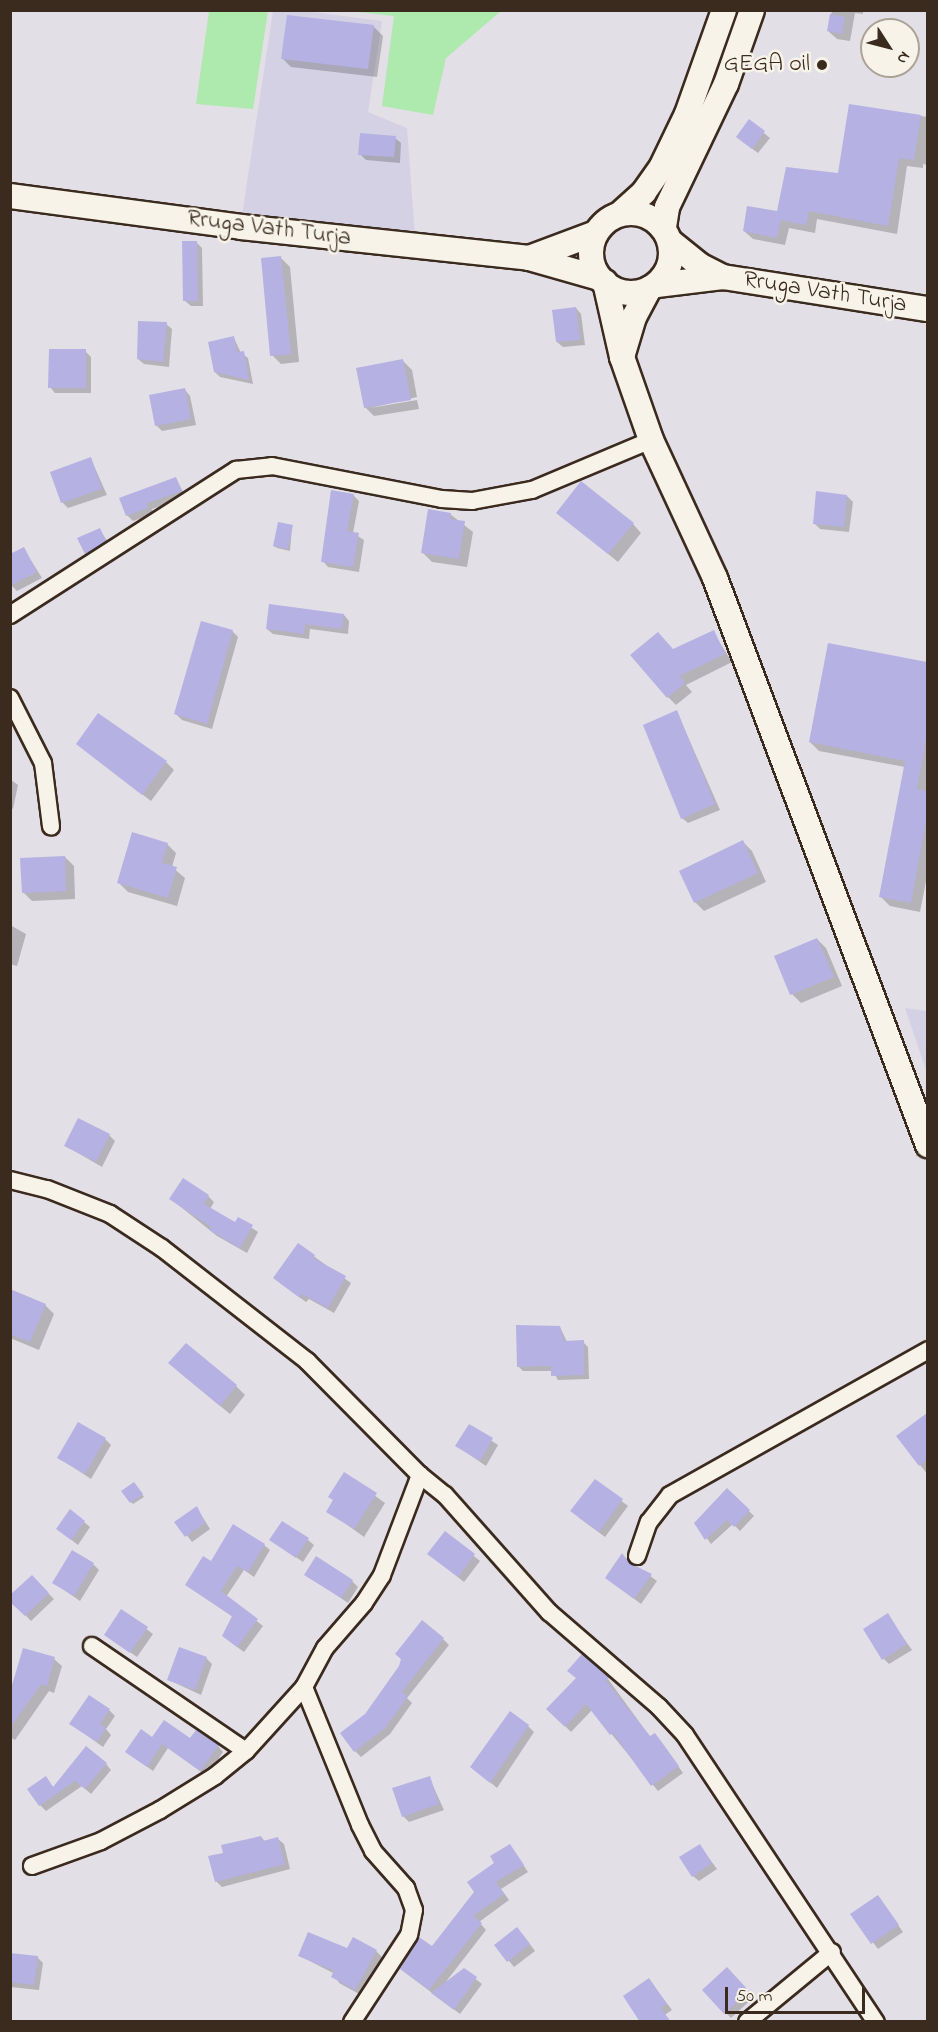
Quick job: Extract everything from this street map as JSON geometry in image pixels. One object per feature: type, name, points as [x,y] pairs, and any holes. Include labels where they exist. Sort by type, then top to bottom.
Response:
[{"type":"street","points":[[621,213],[644,192],[662,166],[711,55],[724,10]]},
{"type":"street","points":[[622,357],[634,317],[672,258],[667,235],[668,207],[726,84],[752,10]]},
{"type":"street","name":"Rruga Vath Turja","points":[[10,196],[241,227],[529,258],[602,280],[627,293],[723,277],[927,309]]},
{"type":"street","name":"Rruga Vath Turja","points":[[529,258],[596,233],[606,220],[621,213],[637,212],[652,217],[667,235],[699,265],[723,277]]},
{"type":"street","points":[[596,233],[592,256],[602,280],[622,357],[651,440],[715,578],[927,1145]]},
{"type":"street","points":[[10,615],[236,470],[272,466],[442,499],[472,501],[532,490],[651,440]]},
{"type":"street","points":[[10,698],[43,763],[51,826]]},
{"type":"street","points":[[10,1180],[46,1189],[110,1214],[162,1248],[307,1361],[420,1475],[472,1522],[549,1612],[659,1707],[684,1735],[832,1952],[876,2022]]},
{"type":"street","points":[[637,1556],[649,1522],[670,1495],[927,1350]]},
{"type":"street","points":[[32,1866],[100,1841],[160,1810],[215,1776],[246,1751],[304,1687],[325,1648],[364,1603],[382,1575],[420,1475]]},
{"type":"street","points":[[92,1646],[246,1751]]},
{"type":"street","points":[[304,1687],[360,1825],[373,1851],[406,1888],[414,1910],[409,1935],[352,2022]]},
{"type":"street","points":[[747,2022],[832,1952]]},
{"type":"shaded area","points":[[273,11],[305,11],[382,21],[368,112],[407,128],[415,236],[241,222]]},
{"type":"shaded area","points":[[905,1008],[927,1011],[927,1073]]},
{"type":"green space","points":[[209,11],[268,11],[253,109],[196,104]]},
{"type":"green space","points":[[349,11],[501,11],[446,58],[433,115],[382,106],[394,16]]},
{"type":"building","points":[[830,14],[845,17],[842,34],[827,31]]},
{"type":"building","points":[[287,15],[374,25],[368,69],[281,59]]},
{"type":"building","points":[[849,104],[921,115],[914,160],[899,158],[888,226],[809,211],[806,225],[781,220],[777,238],[743,231],[747,206],[777,211],[786,167],[838,173]]},
{"type":"building","points":[[749,119],[765,131],[752,149],[736,137]]},
{"type":"building","points":[[360,133],[396,136],[394,157],[358,155]]},
{"type":"building","points":[[182,241],[197,241],[198,301],[183,301]]},
{"type":"building","points":[[281,256],[291,354],[270,356],[261,258]]},
{"type":"building","points":[[576,307],[580,340],[556,342],[552,310]]},
{"type":"building","points":[[138,321],[167,322],[163,362],[137,359]]},
{"type":"building","points":[[234,336],[237,352],[244,351],[249,380],[214,372],[208,342]]},
{"type":"building","points":[[49,349],[86,349],[86,388],[48,388]]},
{"type":"building","points":[[403,359],[411,400],[364,408],[356,368]]},
{"type":"building","points":[[185,388],[191,419],[155,426],[149,395]]},
{"type":"building","points":[[91,457],[102,489],[61,503],[50,472]]},
{"type":"building","points":[[176,477],[182,491],[147,503],[148,508],[126,516],[119,498]]},
{"type":"building","points":[[581,481],[634,523],[608,554],[556,513]]},
{"type":"building","points":[[331,490],[354,494],[347,531],[359,533],[353,567],[321,562]]},
{"type":"building","points":[[816,491],[847,495],[844,527],[813,524]]},
{"type":"building","points":[[428,509],[451,513],[450,519],[465,521],[459,559],[421,553]]},
{"type":"building","points":[[278,522],[293,525],[288,549],[273,546]]},
{"type":"building","points":[[100,528],[106,541],[85,554],[77,538]]},
{"type":"building","points":[[24,547],[37,572],[10,586],[10,554]]},
{"type":"building","points":[[269,604],[344,614],[342,629],[305,624],[304,634],[266,629]]},
{"type":"building","points":[[201,621],[233,630],[207,724],[174,714]]},
{"type":"building","points":[[714,630],[725,654],[679,676],[685,683],[667,698],[630,655],[658,632],[673,649]]},
{"type":"building","points":[[828,643],[927,662],[927,734],[917,789],[927,791],[927,816],[911,903],[879,897],[905,761],[809,742]]},
{"type":"building","points":[[677,710],[715,804],[681,819],[643,725]]},
{"type":"building","points":[[98,713],[167,761],[142,795],[76,744]]},
{"type":"building","points":[[132,832],[168,843],[162,863],[177,867],[168,898],[117,883]]},
{"type":"building","points":[[743,840],[758,873],[694,903],[679,871]]},
{"type":"building","points":[[65,856],[66,891],[22,893],[20,858]]},
{"type":"building","points":[[817,938],[834,977],[790,995],[774,956]]},
{"type":"building","points":[[78,1118],[110,1134],[96,1162],[64,1146]]},
{"type":"building","points":[[183,1178],[209,1195],[204,1204],[235,1222],[238,1217],[253,1225],[240,1248],[209,1230],[211,1227],[169,1199]]},
{"type":"building","points":[[298,1243],[315,1255],[313,1258],[346,1276],[328,1308],[302,1294],[300,1298],[273,1278]]},
{"type":"building","points":[[10,1289],[46,1304],[30,1342],[10,1334]]},
{"type":"building","points":[[516,1325],[560,1326],[564,1341],[584,1340],[584,1375],[551,1376],[551,1366],[517,1367]]},
{"type":"building","points":[[186,1343],[237,1385],[220,1406],[168,1363]]},
{"type":"building","points":[[927,1413],[927,1459],[919,1466],[896,1436]]},
{"type":"building","points":[[78,1422],[106,1438],[85,1474],[57,1458]]},
{"type":"building","points":[[469,1424],[493,1438],[480,1461],[455,1446]]},
{"type":"building","points":[[344,1472],[377,1493],[354,1529],[326,1512],[333,1500],[328,1497]]},
{"type":"building","points":[[595,1479],[623,1499],[599,1532],[570,1511]]},
{"type":"building","points":[[134,1482],[143,1494],[130,1503],[121,1491]]},
{"type":"building","points":[[727,1488],[750,1510],[734,1527],[727,1520],[705,1540],[694,1523]]},
{"type":"building","points":[[197,1506],[205,1523],[185,1537],[174,1522]]},
{"type":"building","points":[[70,1509],[85,1521],[71,1540],[56,1529]]},
{"type":"building","points":[[282,1521],[309,1538],[296,1558],[269,1540]]},
{"type":"building","points":[[233,1524],[265,1544],[248,1572],[237,1566],[221,1591],[258,1619],[237,1647],[222,1636],[232,1616],[185,1585],[203,1556],[211,1561]]},
{"type":"building","points":[[445,1531],[475,1554],[458,1577],[427,1554]]},
{"type":"building","points":[[72,1550],[94,1563],[74,1596],[52,1583]]},
{"type":"building","points":[[622,1553],[629,1563],[652,1574],[634,1599],[605,1578]]},
{"type":"building","points":[[316,1556],[353,1580],[341,1598],[304,1575]]},
{"type":"building","points":[[32,1575],[49,1593],[25,1616],[10,1602],[10,1595]]},
{"type":"building","points":[[121,1609],[148,1627],[130,1653],[104,1635]]},
{"type":"building","points":[[888,1613],[907,1644],[882,1660],[863,1629]]},
{"type":"building","points":[[422,1620],[444,1638],[402,1692],[408,1696],[385,1728],[354,1752],[340,1733],[365,1714],[399,1666],[401,1659],[395,1654]]},
{"type":"building","points":[[179,1647],[207,1657],[195,1690],[167,1680]]},
{"type":"building","points":[[23,1648],[55,1657],[47,1686],[41,1684],[10,1728],[10,1692]]},
{"type":"building","points":[[582,1654],[609,1678],[606,1681],[650,1736],[655,1733],[679,1766],[651,1786],[613,1733],[610,1735],[586,1704],[565,1727],[546,1709],[576,1678],[567,1671]]},
{"type":"building","points":[[89,1695],[110,1709],[100,1724],[106,1728],[97,1742],[69,1724]]},
{"type":"building","points":[[510,1711],[529,1725],[490,1783],[470,1767]]},
{"type":"building","points":[[164,1720],[190,1738],[196,1730],[219,1745],[200,1771],[162,1744],[147,1767],[125,1752],[141,1729],[152,1737]]},
{"type":"building","points":[[86,1746],[107,1763],[85,1789],[75,1781],[39,1806],[27,1789],[46,1776],[53,1787]]},
{"type":"building","points":[[430,1776],[439,1804],[402,1817],[392,1788]]},
{"type":"building","points":[[261,1836],[263,1841],[278,1837],[285,1864],[215,1882],[208,1856],[223,1853],[221,1845]]},
{"type":"building","points":[[510,1844],[524,1865],[496,1882],[504,1894],[473,1916],[482,1923],[429,1990],[400,1969],[419,1937],[432,1946],[474,1892],[467,1882],[494,1863],[490,1856]]},
{"type":"building","points":[[700,1844],[712,1863],[692,1877],[679,1857]]},
{"type":"building","points":[[878,1895],[899,1925],[871,1944],[850,1914]]},
{"type":"building","points":[[517,1927],[530,1944],[507,1962],[494,1945]]},
{"type":"building","points":[[308,1932],[347,1948],[353,1937],[377,1950],[355,1990],[331,1977],[334,1971],[298,1956]]},
{"type":"building","points":[[10,1953],[38,1956],[34,1985],[10,1982]]},
{"type":"building","points":[[727,1967],[749,1991],[724,2014],[702,1990]]},
{"type":"building","points":[[464,1968],[477,1977],[454,2010],[431,1993]]},
{"type":"building","points":[[649,1978],[667,2004],[661,2008],[671,2022],[640,2022],[623,1996]]},
{"type":"place","name":"GEGA oil","points":[[822,65]]}]
